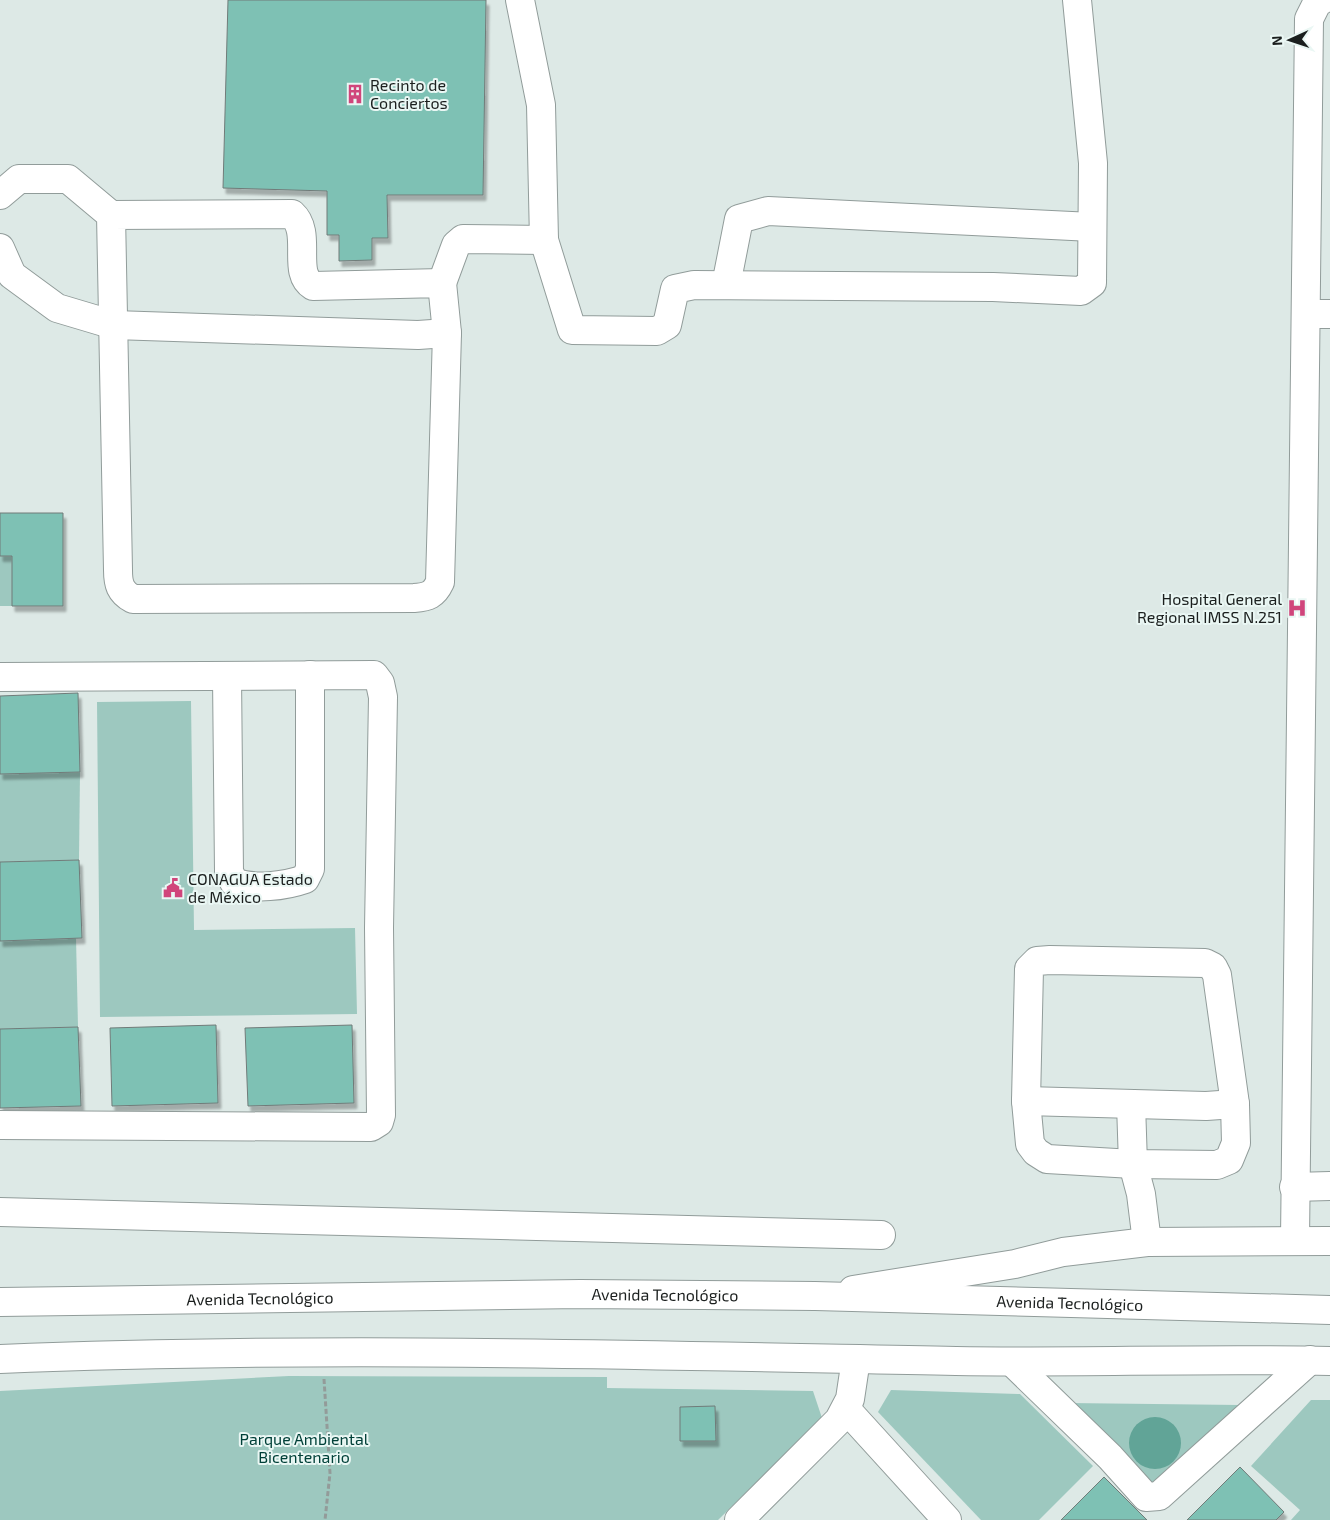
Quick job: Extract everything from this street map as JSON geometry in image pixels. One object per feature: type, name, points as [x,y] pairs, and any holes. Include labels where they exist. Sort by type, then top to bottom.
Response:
[{"type":"main road","points":[[520,0],[542,105],[544,240],[572,330],[658,331],[667,325],[675,289],[694,285],[993,287],[1081,291],[1092,283],[1093,163],[1077,0]]},
{"type":"main road","points":[[1295,1240],[1294,1187],[1318,314],[1309,19],[1317,3],[1322,0]]},
{"type":"main road","points":[[0,195],[19,179],[68,179],[111,215],[292,214],[298,219],[302,233],[304,275],[307,282],[313,286],[442,283]]},
{"type":"main road","points":[[726,285],[739,219],[768,211],[1092,227]]},
{"type":"main road","points":[[111,215],[118,584],[125,595],[133,598],[414,598],[427,597],[435,592],[440,582],[442,436],[447,333],[442,283],[456,245],[463,239],[544,240]]},
{"type":"main road","points":[[0,248],[12,275],[57,308],[114,325],[418,335],[447,333]]},
{"type":"main road","points":[[227,676],[229,872],[234,882],[246,886],[296,882],[305,879],[310,869],[310,675]]},
{"type":"main road","points":[[0,677],[374,675],[380,683],[383,696],[379,928],[382,1115],[379,1122],[371,1127],[0,1125]]},
{"type":"main road","points":[[1037,961],[1205,963],[1213,967],[1217,975],[1235,1104],[1236,1143],[1229,1160],[1216,1165],[1133,1164],[1047,1159],[1036,1152],[1030,1144],[1026,1101],[1029,970],[1037,961]]},
{"type":"main road","points":[[1026,1101],[1235,1104]]},
{"type":"main road","points":[[1131,1104],[1133,1164],[1141,1194],[1147,1242]]},
{"type":"main road","points":[[1294,1187],[1330,1186]]},
{"type":"main road","points":[[0,1212],[881,1235]]},
{"type":"main road","points":[[815,1296],[1015,1264],[1063,1252],[1147,1242],[1330,1241]]},
{"type":"main road","name":"Avenida Tecnológico","points":[[0,1302],[580,1294],[815,1296],[1330,1310]]},
{"type":"main road","points":[[0,1376],[123,1354]]},
{"type":"main road","points":[[0,1359],[123,1354],[585,1354],[1012,1362],[1320,1361]]},
{"type":"main road","points":[[750,1516],[839,1420],[846,1409],[856,1359]]},
{"type":"main road","points":[[1012,1362],[1110,1457],[1146,1497],[1152,1498],[1158,1496],[1320,1361]]},
{"type":"main road","points":[[846,1409],[947,1520]]},
{"type":"path","points":[[321,1354],[329,1423],[330,1473],[325,1520]]},
{"type":"green space","points":[[0,556],[12,556],[12,606],[0,606]]},
{"type":"green space","points":[[191,701],[194,930],[355,928],[357,1014],[100,1017],[97,702]]},
{"type":"green space","points":[[80,772],[79,860],[0,862],[0,774]]},
{"type":"green space","points":[[76,938],[78,1027],[0,1029],[0,941]]},
{"type":"green space","name":"Parque Ambiental Bicentenario","points":[[289,1376],[607,1377],[607,1388],[813,1391],[822,1418],[718,1520],[0,1520],[0,1391]]},
{"type":"green space","points":[[891,1390],[1020,1394],[1093,1466],[1039,1520],[981,1520],[878,1412]]},
{"type":"green space","points":[[1311,1400],[1330,1400],[1330,1520],[1291,1520],[1300,1510],[1251,1466]]},
{"type":"green space","points":[[1067,1403],[1240,1405],[1153,1485]]},
{"type":"shaded area","points":[[1150,1417],[1160,1417],[1170,1421],[1177,1428],[1181,1443],[1177,1458],[1170,1465],[1160,1469],[1150,1469],[1140,1465],[1133,1458],[1129,1448],[1129,1438],[1133,1428],[1140,1421]]},
{"type":"building","name":"Recinto de Conciertos","points":[[228,0],[486,0],[483,195],[387,195],[388,238],[372,238],[372,260],[339,261],[339,235],[327,235],[327,191],[223,188]]},
{"type":"building","points":[[0,513],[63,513],[63,606],[12,606],[12,556],[0,556]]},
{"type":"building","points":[[78,693],[80,772],[0,774],[0,696]]},
{"type":"building","points":[[79,860],[82,938],[0,941],[0,862]]},
{"type":"building","points":[[216,1025],[218,1103],[112,1106],[110,1028]]},
{"type":"building","points":[[352,1025],[354,1103],[248,1106],[245,1028]]},
{"type":"building","points":[[78,1027],[81,1106],[0,1108],[0,1029]]},
{"type":"building","points":[[715,1406],[716,1441],[680,1441],[680,1407]]},
{"type":"building","points":[[1240,1467],[1284,1512],[1276,1520],[1187,1520]]},
{"type":"building","points":[[1104,1477],[1147,1520],[1061,1520]]},
{"type":"place","name":"Recinto de Conciertos","points":[[355,94]]},
{"type":"place","name":"Hospital General Regional IMSS N.251","points":[[1297,608]]},
{"type":"place","name":"CONAGUA Estado de México","points":[[173,888]]}]
